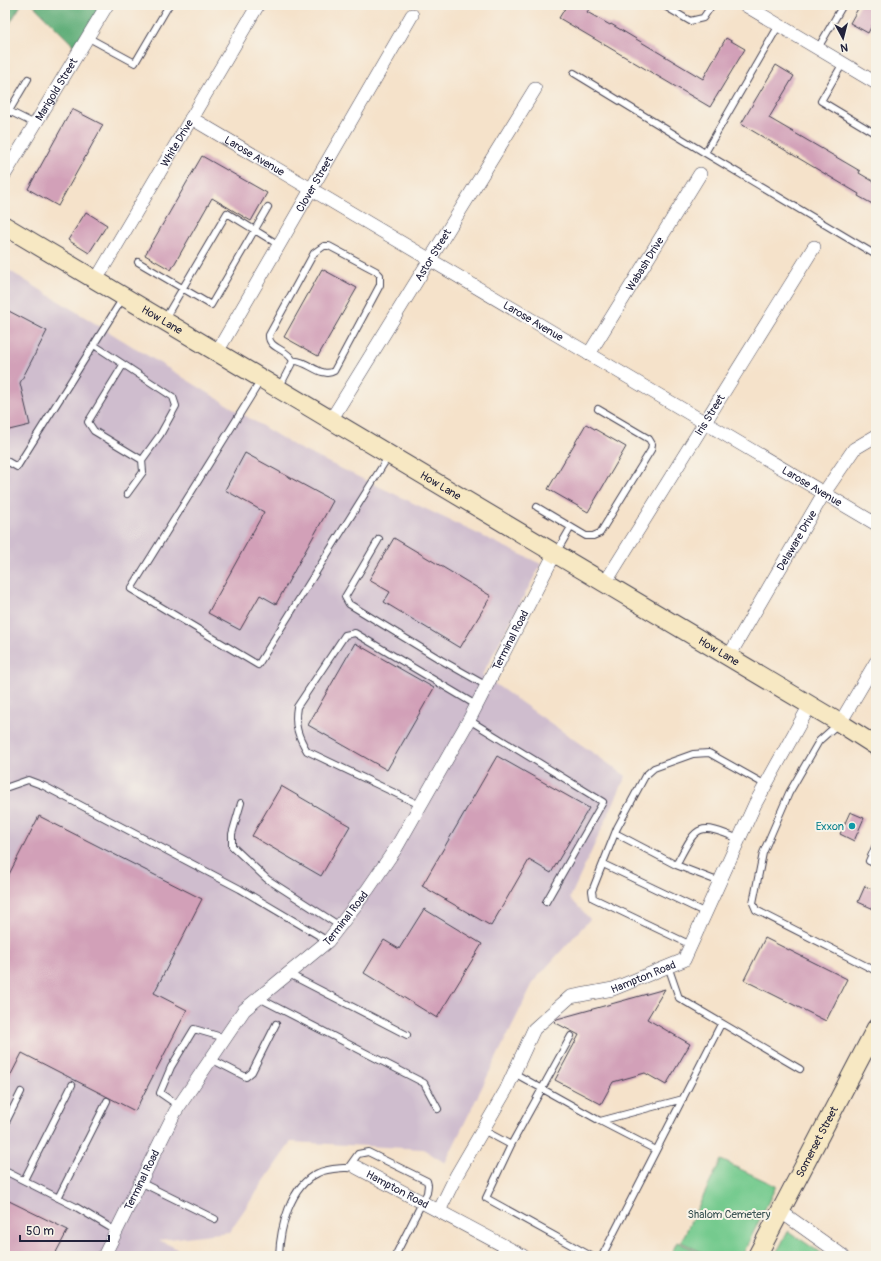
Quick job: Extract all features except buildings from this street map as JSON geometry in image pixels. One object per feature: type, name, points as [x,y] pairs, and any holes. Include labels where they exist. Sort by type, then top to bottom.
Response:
[{"type":"main road","name":"How Lane","points":[[5,226],[729,656],[876,746]]},
{"type":"main road","name":"Somerset Street","points":[[757,1256],[876,1028]]},
{"type":"street","name":"Marigold Street","points":[[5,174],[106,5]]},
{"type":"street","name":"White Drive","points":[[96,280],[258,5]]},
{"type":"street","points":[[746,5],[759,8],[779,25],[876,83]]},
{"type":"street","name":"Clover Street","points":[[217,352],[412,15]]},
{"type":"street","name":"Astor Street","points":[[331,420],[535,89]]},
{"type":"street","name":"Larose Avenue","points":[[191,118],[876,524]]},
{"type":"street","name":"Wabash Drive","points":[[589,354],[700,174]]},
{"type":"street","name":"Iris Street","points":[[605,583],[814,247]]},
{"type":"street","name":"Delaware Drive","points":[[729,656],[824,494],[854,449],[876,436]]},
{"type":"street","name":"Terminal Road","points":[[104,1256],[179,1106],[244,1010],[328,941],[368,889],[392,854],[469,720],[555,553]]},
{"type":"street","points":[[840,723],[876,662]]},
{"type":"street","name":"Hampton Road","points":[[439,1211],[514,1073],[534,1029],[570,997],[613,989],[684,960],[739,839],[766,785],[810,705]]},
{"type":"street","name":"Hampton Road","points":[[352,1167],[422,1202],[523,1256]]},
{"type":"street","points":[[780,1211],[843,1256]]},
{"type":"lane","points":[[88,37],[135,63],[169,5]]},
{"type":"lane","points":[[663,5],[690,21],[703,18],[712,5]]},
{"type":"lane","points":[[818,48],[843,5]]},
{"type":"lane","points":[[705,153],[779,25]]},
{"type":"lane","points":[[843,63],[821,101],[876,134]]},
{"type":"lane","points":[[574,73],[876,255]]},
{"type":"lane","points":[[5,117],[28,79]]},
{"type":"lane","points":[[9,111],[35,124]]},
{"type":"lane","points":[[138,262],[211,306],[268,207]]},
{"type":"lane","points":[[164,321],[227,214],[279,245]]},
{"type":"lane","points":[[329,246],[376,271],[380,275],[380,285],[334,371],[325,373],[299,360],[293,361],[290,355],[272,345],[268,340],[318,248],[329,246]]},
{"type":"lane","points":[[5,460],[17,467],[124,297]]},
{"type":"lane","points":[[94,345],[174,397],[176,406],[160,435],[142,460],[143,472],[127,494]]},
{"type":"lane","points":[[278,389],[293,361]]},
{"type":"lane","points":[[124,365],[88,422],[94,431],[142,460]]},
{"type":"lane","points":[[262,379],[131,589],[251,661],[258,665],[389,455]]},
{"type":"lane","points":[[537,507],[586,536],[593,536],[600,532],[651,450],[652,444],[598,409]]},
{"type":"lane","points":[[555,553],[571,527]]},
{"type":"lane","points":[[379,539],[345,597],[349,604],[487,686]]},
{"type":"lane","points":[[420,805],[307,751],[298,734],[295,719],[297,707],[345,635],[355,632],[476,706]]},
{"type":"lane","points":[[469,720],[602,802],[546,902]]},
{"type":"lane","points":[[840,723],[819,741],[789,793],[763,854],[753,903],[756,910],[876,971]]},
{"type":"lane","points":[[691,945],[593,898],[592,890],[615,832],[645,776],[654,768],[693,754],[709,753],[766,785]]},
{"type":"lane","points":[[5,788],[28,780],[44,786],[240,890],[328,941]]},
{"type":"lane","points":[[241,803],[232,834],[232,846],[267,879],[340,926]]},
{"type":"lane","points":[[676,865],[692,836],[704,828],[715,829],[739,839]]},
{"type":"lane","points":[[615,832],[676,865],[720,882]]},
{"type":"lane","points":[[876,846],[869,861],[876,864]]},
{"type":"lane","points":[[602,864],[706,913]]},
{"type":"lane","points":[[668,966],[679,998],[800,1069]]},
{"type":"lane","points":[[289,974],[407,1035]]},
{"type":"lane","points":[[258,998],[424,1083],[438,1109]]},
{"type":"lane","points":[[211,1059],[246,1077],[252,1072],[276,1024]]},
{"type":"lane","points":[[602,1256],[721,1024]]},
{"type":"lane","points":[[179,1106],[160,1093],[171,1067],[194,1029],[225,1038]]},
{"type":"lane","points":[[571,1036],[511,1145],[486,1198],[591,1256]]},
{"type":"lane","points":[[514,1073],[600,1121],[656,1150]]},
{"type":"lane","points":[[24,1180],[72,1085]]},
{"type":"lane","points":[[5,1124],[22,1092]]},
{"type":"lane","points":[[600,1121],[682,1099]]},
{"type":"lane","points":[[58,1198],[107,1101]]},
{"type":"lane","points":[[483,1130],[511,1145]]},
{"type":"lane","points":[[279,1256],[282,1227],[299,1189],[309,1178],[320,1172],[352,1167],[358,1154],[368,1152],[410,1171],[427,1181],[427,1193],[395,1256]]},
{"type":"lane","points":[[5,1170],[116,1231]]},
{"type":"lane","points":[[140,1182],[215,1219]]},
{"type":"shaded area","points":[[5,268],[298,448],[541,564],[482,675],[626,776],[570,898],[590,919],[534,981],[445,1163],[423,1149],[291,1142],[229,1232],[159,1240],[192,1256],[5,1256]]},
{"type":"green space","points":[[5,5],[21,5],[5,31]]},
{"type":"green space","points":[[33,5],[103,5],[76,48]]},
{"type":"green space","name":"Shalom Cemetery","points":[[721,1160],[776,1186],[742,1256],[710,1256],[681,1242]]},
{"type":"green space","points":[[788,1231],[825,1256],[775,1256]]},
{"type":"green space","points":[[677,1242],[707,1256],[670,1256]]},
{"type":"place","name":"Exxon","points":[[852,826]]}]
